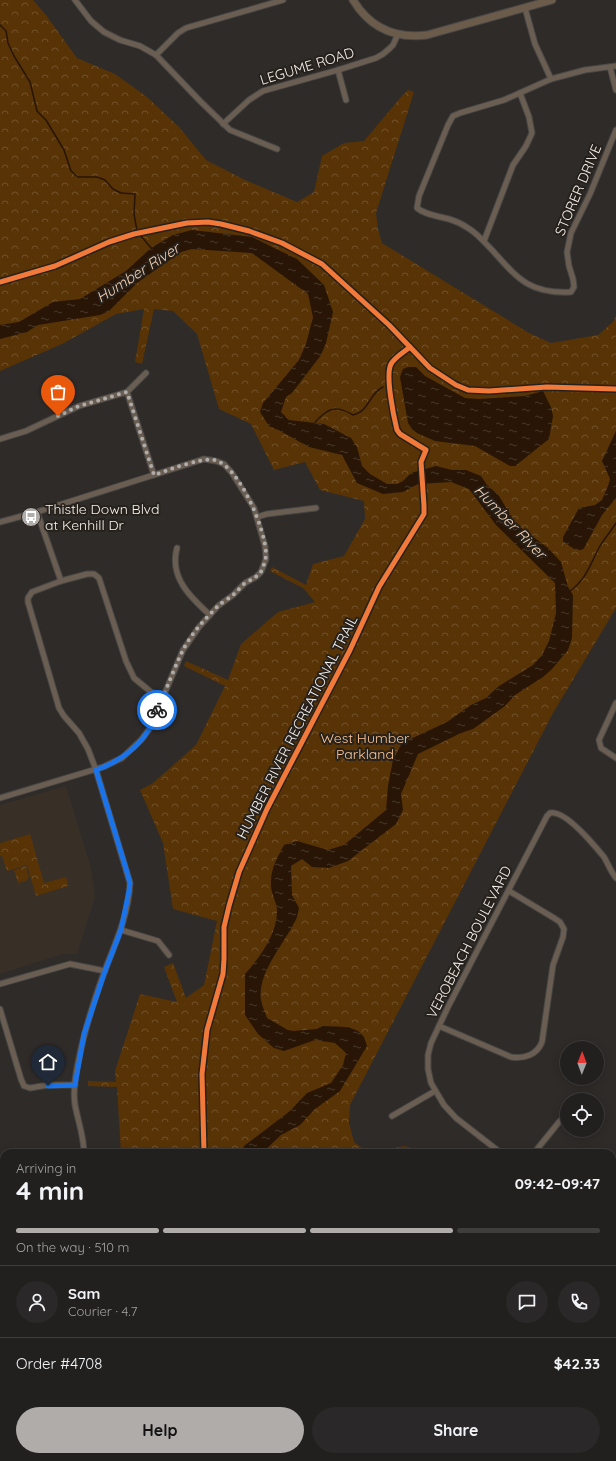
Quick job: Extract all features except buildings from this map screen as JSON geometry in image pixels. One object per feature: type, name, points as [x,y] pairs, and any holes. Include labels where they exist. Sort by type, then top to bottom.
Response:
[{"type":"street","points":[[75,0],[91,21],[104,32],[120,40],[140,46],[156,55],[230,130],[277,149]]},
{"type":"street","points":[[156,55],[186,28],[283,0]]},
{"type":"street","points":[[353,0],[370,21],[381,28],[398,34],[417,36],[427,35],[552,0]]},
{"type":"street","points":[[525,8],[535,44],[551,79]]},
{"type":"street","name":"LEGUME ROAD","points":[[223,124],[249,100],[263,91],[368,61],[383,54],[392,45],[398,34]]},
{"type":"street","points":[[484,241],[513,165],[526,146],[532,133],[529,117],[520,93],[551,79],[585,70],[616,66]]},
{"type":"street","points":[[610,67],[616,90]]},
{"type":"street","points":[[338,70],[346,100]]},
{"type":"street","name":"STORER DRIVE","points":[[520,93],[504,100],[453,116],[419,196],[417,208],[424,213],[457,222],[470,228],[512,272],[526,284],[545,291],[566,292],[572,290],[574,287],[567,252],[569,240],[590,194],[616,130]]},
{"type":"street","points":[[0,439],[26,431],[79,406],[127,392],[146,373]]},
{"type":"street","points":[[127,392],[154,475]]},
{"type":"street","points":[[0,522],[37,512],[204,459],[224,464],[238,480],[254,508],[266,554],[266,559],[261,572],[256,577],[245,583],[233,595],[218,606],[199,627],[183,650],[150,728],[141,740],[122,758],[96,770],[0,798]]},
{"type":"street","points":[[257,517],[266,514],[316,508]]},
{"type":"street","points":[[37,512],[61,581]]},
{"type":"street","points":[[177,548],[174,559],[180,581],[191,597],[210,615]]},
{"type":"street","points":[[84,1149],[75,1105],[75,1085],[84,1034],[105,971],[121,930],[130,883],[96,770],[84,741],[59,708],[28,602],[28,598],[32,592],[61,581],[87,574],[94,574],[100,578],[126,661],[134,678],[151,692],[164,696]]},
{"type":"street","points":[[616,703],[599,740],[601,748],[616,758]]},
{"type":"street","name":"VEROBEACH BOULEVARD","points":[[497,1149],[456,1118],[435,1091],[431,1083],[428,1069],[428,1054],[431,1043],[547,816],[550,813],[554,812],[572,823],[585,835],[604,858],[616,878]]},
{"type":"street","points":[[439,1026],[511,1057],[524,1057],[531,1055],[540,1047],[553,965],[563,937],[564,929],[560,922],[509,891]]},
{"type":"street","points":[[121,930],[158,942],[169,955]]},
{"type":"street","points":[[0,984],[70,964],[105,971]]},
{"type":"street","points":[[0,1008],[24,1086],[30,1088],[75,1085]]},
{"type":"street","points":[[392,1116],[435,1091]]},
{"type":"street","points":[[537,1149],[560,1121]]},
{"type":"shaded area","points":[[66,786],[91,868],[95,897],[77,954],[63,954],[0,974],[0,805]]},
{"type":"green space","name":"West Humber Parkland","points":[[0,0],[33,0],[46,15],[77,58],[115,74],[147,97],[179,127],[206,160],[245,180],[297,202],[314,192],[322,156],[344,143],[364,141],[408,90],[414,92],[376,213],[382,243],[529,333],[551,343],[598,335],[614,321],[616,315],[616,608],[553,713],[350,1105],[349,1123],[354,1142],[364,1149],[121,1149],[117,1087],[88,1086],[88,1081],[116,1082],[115,1071],[140,994],[177,1002],[164,967],[173,963],[186,998],[204,985],[217,921],[173,909],[163,843],[140,790],[153,783],[196,745],[225,686],[184,666],[186,661],[228,680],[241,644],[278,612],[315,602],[303,588],[270,571],[272,567],[306,585],[313,564],[344,556],[365,519],[364,501],[320,490],[305,462],[274,470],[251,424],[219,409],[197,334],[173,311],[154,309],[142,364],[135,362],[144,309],[116,314],[62,344],[0,371]]},
{"type":"green space","points":[[30,834],[44,883],[66,877],[68,886],[36,896],[27,865],[7,871],[2,856],[0,856],[0,843]]},
{"type":"green space","points":[[26,866],[29,877],[26,881],[18,883],[14,870]]},
{"type":"green space","name":"West Humber Parkland","points":[[405,1146],[415,1149],[386,1149]]},
{"type":"water","name":"Humber River","points":[[192,230],[252,237],[297,259],[324,285],[333,312],[326,343],[321,355],[292,393],[286,397],[281,412],[289,420],[324,424],[351,438],[357,447],[362,466],[370,474],[387,484],[397,484],[403,481],[411,473],[436,466],[452,470],[466,470],[481,476],[487,485],[499,496],[516,524],[548,548],[561,562],[568,587],[573,595],[572,638],[568,650],[543,677],[515,695],[505,706],[473,729],[461,733],[418,754],[401,794],[403,810],[396,824],[348,861],[329,868],[312,867],[302,859],[291,866],[292,895],[299,908],[296,920],[272,960],[263,980],[261,1000],[267,1018],[288,1030],[293,1031],[317,1029],[322,1026],[348,1027],[358,1031],[364,1037],[367,1046],[340,1091],[315,1109],[300,1125],[281,1135],[266,1149],[243,1149],[244,1146],[290,1111],[307,1093],[331,1083],[343,1065],[346,1053],[335,1043],[315,1040],[284,1051],[274,1048],[258,1034],[245,1015],[245,974],[267,944],[275,927],[277,918],[276,903],[271,885],[274,864],[284,845],[297,841],[328,850],[344,845],[386,810],[388,786],[393,760],[402,743],[447,722],[471,705],[486,698],[499,686],[533,665],[542,655],[549,641],[556,613],[555,583],[496,525],[469,489],[451,482],[418,484],[403,492],[383,494],[357,483],[342,455],[309,447],[269,426],[260,412],[263,403],[299,360],[306,344],[313,317],[308,294],[252,253],[192,249],[181,252],[137,283],[109,311],[100,315],[38,325],[27,332],[0,339],[0,325],[19,322],[53,302],[80,299],[126,271],[151,248],[173,235]]},
{"type":"water","points":[[408,367],[416,367],[425,376],[465,398],[479,399],[525,396],[543,391],[551,407],[553,416],[549,439],[515,466],[510,466],[475,446],[435,441],[417,433],[408,423],[400,377],[403,369]]},
{"type":"water","points":[[616,431],[616,498],[602,515],[584,548],[582,550],[576,550],[563,542],[563,537],[579,508],[595,505],[602,500],[610,479],[602,461]]},
{"type":"waterway","points":[[0,25],[6,31],[8,43],[14,56],[30,82],[37,111],[46,120],[64,150],[71,171],[78,177],[97,177],[105,180],[113,189],[121,193],[135,194],[134,214],[137,231]]},
{"type":"waterway","name":"Humber River","points":[[140,235],[152,249]]},
{"type":"waterway","points":[[315,423],[322,415],[335,409],[346,411],[353,415],[359,413],[363,410],[375,393],[383,387]]},
{"type":"waterway","points":[[569,592],[580,582],[588,571],[600,546],[616,523]]},
{"type":"cycle path","points":[[0,282],[55,266],[109,242],[134,234],[187,223],[208,222],[221,224],[249,231],[282,243],[322,264],[389,325],[430,368],[456,385],[468,390],[489,391],[547,387],[616,389]]},
{"type":"cycle path","name":"HUMBER RIVER RECREATIONAL TRAIL","points":[[204,1149],[202,1074],[207,1030],[223,974],[224,927],[239,872],[267,809],[350,650],[379,587],[424,514],[421,462],[426,450],[400,434],[397,430],[389,387],[389,370],[391,364],[397,357],[410,347]]},
{"type":"way so far","points":[[58,416],[79,406],[127,392],[154,475],[204,459],[216,461],[224,464],[232,472],[254,508],[266,554],[266,559],[261,572],[256,577],[245,583],[233,595],[218,606],[199,627],[183,650],[170,684],[157,710]]},
{"type":"place","name":"Thistle Down Blvd at Kenhill Dr","points":[[31,517]]},
{"type":"route","points":[[48,1086],[75,1085],[78,1061],[84,1034],[105,971],[121,930],[129,891],[130,883],[127,872],[96,770],[116,762],[133,748],[150,728],[157,710]]}]
